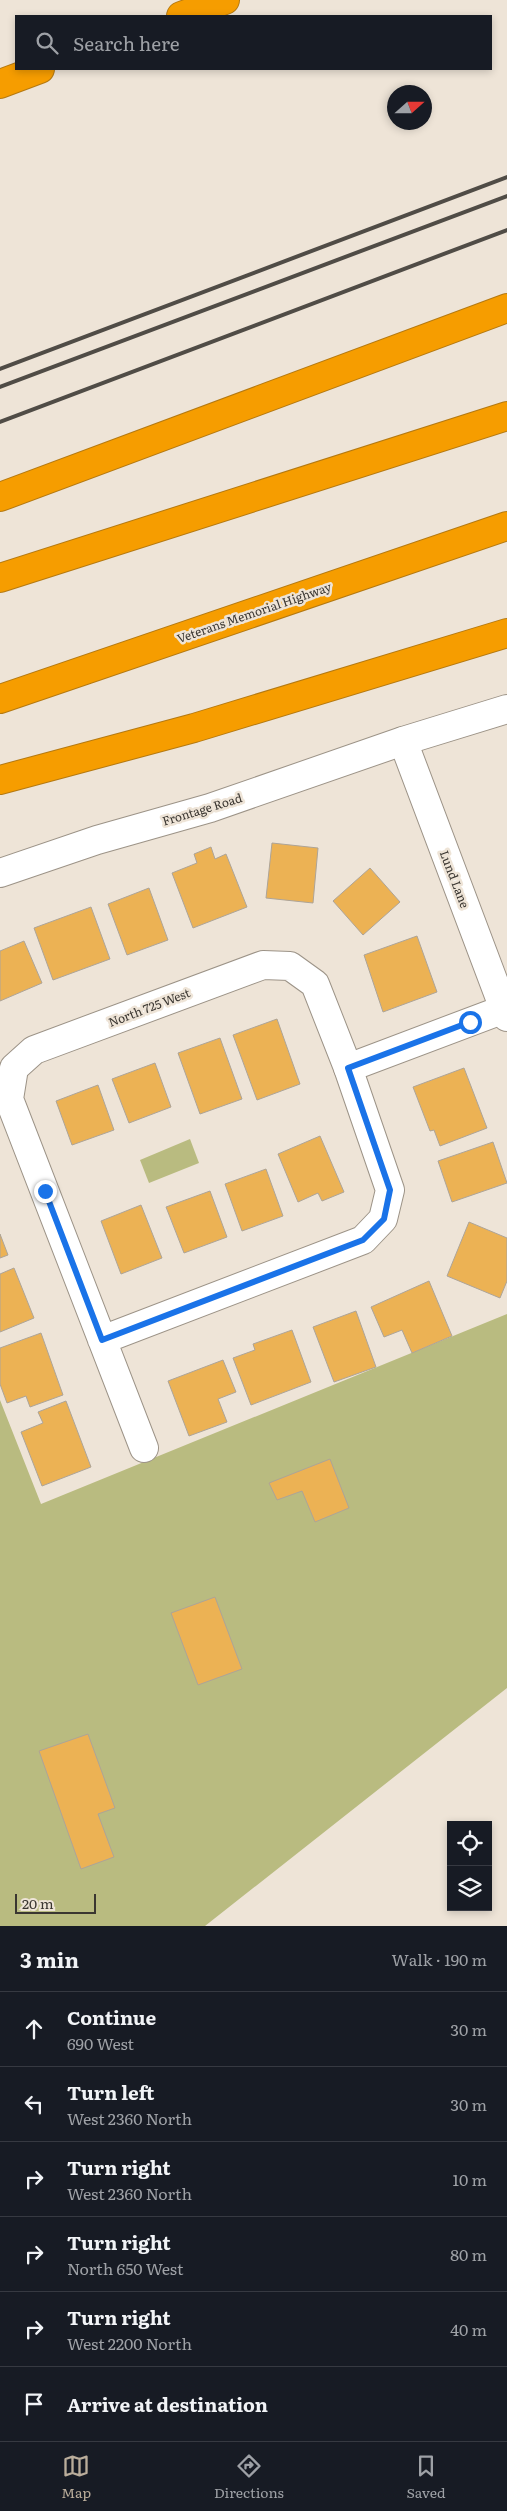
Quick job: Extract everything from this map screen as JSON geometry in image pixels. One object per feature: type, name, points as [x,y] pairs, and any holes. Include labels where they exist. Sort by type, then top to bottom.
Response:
[{"type":"highway","points":[[184,15],[225,0]]},
{"type":"highway","points":[[0,84],[37,70]]},
{"type":"highway","points":[[0,497],[507,308]]},
{"type":"highway","points":[[0,578],[507,416]]},
{"type":"highway","name":"Veterans Memorial Highway","points":[[0,699],[507,526]]},
{"type":"highway","points":[[0,780],[203,725],[507,633]]},
{"type":"street","name":"Frontage Road","points":[[0,873],[97,840],[210,808],[403,741],[507,709]]},
{"type":"street","name":"Lund Lane","points":[[403,741],[506,1011]]},
{"type":"street","name":"North 725 West","points":[[102,1340],[10,1099],[14,1068],[34,1050],[263,965],[290,966],[315,984],[348,1068]]},
{"type":"street","points":[[144,1448],[102,1340],[363,1240],[384,1219],[390,1190],[348,1068],[506,1011]]},
{"type":"green space","points":[[190,1139],[199,1163],[149,1183],[140,1160]]},
{"type":"green space","points":[[507,1314],[507,1688],[205,1926],[0,1926],[0,1400],[41,1504]]},
{"type":"building","points":[[272,843],[318,848],[313,903],[266,898]]},
{"type":"building","points":[[211,847],[215,859],[226,854],[247,907],[193,928],[172,873],[197,863],[194,854]]},
{"type":"building","points":[[370,868],[400,902],[363,935],[333,901]]},
{"type":"building","points":[[149,888],[168,940],[127,955],[108,904]]},
{"type":"building","points":[[91,907],[110,959],[53,980],[34,928]]},
{"type":"building","points":[[417,936],[437,992],[383,1012],[364,955]]},
{"type":"building","points":[[24,941],[42,983],[0,1001],[0,951]]},
{"type":"building","points":[[277,1019],[300,1084],[257,1100],[233,1035]]},
{"type":"building","points":[[220,1038],[242,1099],[200,1114],[178,1053]]},
{"type":"building","points":[[155,1063],[171,1107],[129,1123],[112,1079]]},
{"type":"building","points":[[464,1068],[487,1128],[440,1146],[434,1130],[430,1131],[413,1087]]},
{"type":"building","points":[[98,1085],[114,1130],[72,1145],[56,1101]]},
{"type":"building","points":[[320,1136],[344,1192],[322,1201],[318,1193],[298,1202],[278,1154]]},
{"type":"building","points":[[493,1142],[507,1183],[452,1202],[438,1161]]},
{"type":"building","points":[[266,1169],[283,1216],[242,1231],[225,1184]]},
{"type":"building","points":[[210,1191],[227,1237],[184,1253],[166,1207]]},
{"type":"building","points":[[141,1205],[162,1258],[121,1274],[101,1221]]},
{"type":"building","points":[[469,1222],[507,1238],[507,1281],[500,1298],[447,1276]]},
{"type":"building","points":[[0,1234],[8,1255],[0,1258]]},
{"type":"building","points":[[14,1268],[34,1318],[0,1332],[0,1274]]},
{"type":"building","points":[[429,1281],[452,1336],[412,1353],[402,1330],[384,1337],[371,1307]]},
{"type":"building","points":[[356,1311],[376,1367],[334,1382],[313,1327]]},
{"type":"building","points":[[292,1330],[311,1382],[251,1405],[233,1358],[255,1350],[253,1344]]},
{"type":"building","points":[[41,1333],[63,1395],[30,1407],[26,1396],[7,1403],[0,1384],[0,1348]]},
{"type":"building","points":[[223,1360],[236,1392],[218,1399],[227,1422],[189,1436],[168,1381]]},
{"type":"building","points":[[66,1401],[91,1467],[42,1486],[21,1432],[43,1423],[38,1412]]},
{"type":"building","points":[[330,1459],[349,1508],[315,1522],[302,1491],[277,1500],[269,1483]]},
{"type":"building","points":[[215,1597],[242,1669],[198,1685],[171,1613]]},
{"type":"building","points":[[88,1734],[115,1808],[98,1814],[114,1857],[81,1869],[39,1751]]},
{"type":"railway","points":[[0,369],[507,177]]},
{"type":"railway","points":[[0,387],[507,196]]},
{"type":"railway","points":[[0,422],[507,230]]},
{"type":"route","points":[[45,1191],[102,1340],[363,1240],[384,1219],[390,1190],[348,1068],[470,1022]]}]
